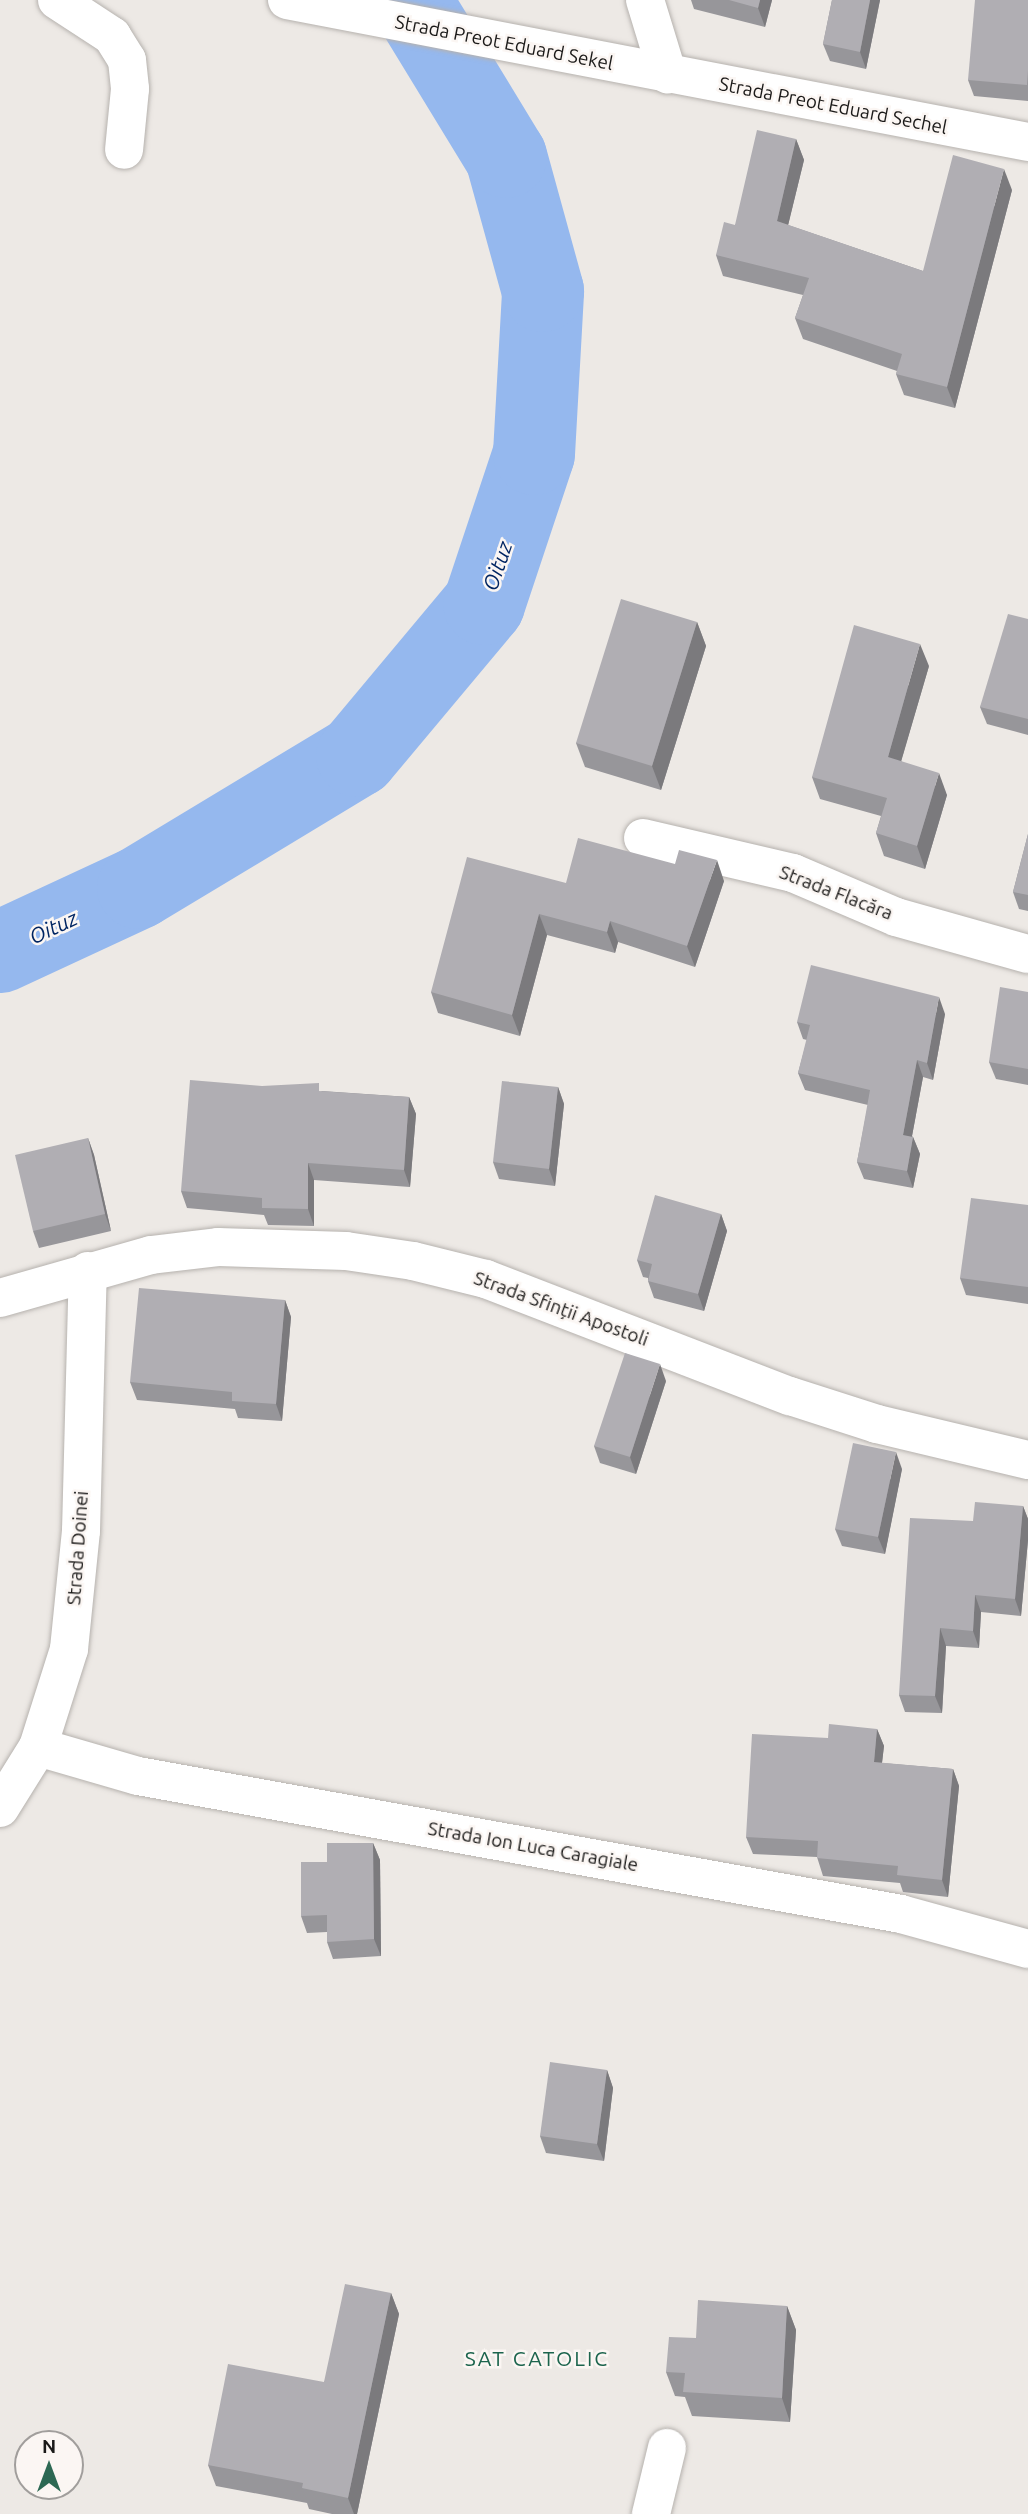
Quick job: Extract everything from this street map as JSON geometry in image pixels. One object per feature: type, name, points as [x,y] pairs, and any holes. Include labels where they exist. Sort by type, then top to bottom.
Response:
[{"type":"street","points":[[57,0],[112,36],[127,60],[130,89],[124,150]]},
{"type":"street","name":"Strada Preot Eduard Sekel","points":[[287,0],[653,72]]},
{"type":"street","points":[[645,0],[653,72]]},
{"type":"street","name":"Strada Preot Eduard Sechel","points":[[653,72],[1028,142]]},
{"type":"street","name":"Strada Flacăra","points":[[643,838],[793,873],[896,917],[1028,954]]},
{"type":"street","name":"Strada Sfinții Apostoli","points":[[0,1298],[151,1255],[218,1247],[346,1251],[412,1261],[486,1279],[815,1404],[1028,1460]]},
{"type":"street","name":"Strada Doinei","points":[[0,1808],[38,1747],[69,1648],[78,1584],[88,1271]]},
{"type":"street","name":"Strada Ion Luca Caragiale","points":[[38,1747],[138,1776],[901,1914],[1028,1949]]},
{"type":"street","points":[[652,2514],[667,2448]]},
{"type":"building","points":[[729,0],[760,0],[758,8]]},
{"type":"building","points":[[832,0],[870,0],[860,52],[823,44]]},
{"type":"building","points":[[975,0],[1028,0],[1027,85],[968,80]]},
{"type":"building","points":[[757,130],[796,139],[777,221],[923,271],[953,155],[1004,169],[947,387],[896,374],[902,354],[795,318],[809,278],[716,255],[724,222],[735,225]]},
{"type":"building","points":[[621,599],[697,622],[652,766],[576,743]]},
{"type":"building","points":[[1008,614],[1028,619],[1028,719],[980,707]]},
{"type":"building","points":[[854,625],[920,644],[888,757],[939,773],[917,846],[876,833],[887,798],[812,777]]},
{"type":"building","points":[[1028,834],[1028,895],[1013,892]]},
{"type":"building","points":[[578,838],[675,864],[679,850],[717,860],[687,946],[610,921],[607,932],[539,914],[512,1015],[431,992],[467,857],[566,883]]},
{"type":"building","points":[[811,965],[939,997],[927,1063],[917,1060],[903,1135],[913,1137],[907,1171],[857,1162],[870,1090],[798,1073],[810,1025],[797,1022]]},
{"type":"building","points":[[1000,987],[1028,992],[1028,1069],[989,1062]]},
{"type":"building","points":[[190,1080],[262,1086],[319,1083],[319,1091],[409,1097],[404,1170],[308,1163],[308,1209],[262,1208],[262,1198],[181,1191]]},
{"type":"building","points":[[502,1081],[558,1087],[549,1169],[493,1162]]},
{"type":"building","points":[[88,1138],[105,1214],[33,1231],[15,1155]]},
{"type":"building","points":[[655,1195],[721,1214],[698,1294],[648,1281],[652,1264],[637,1260]]},
{"type":"building","points":[[971,1198],[1028,1205],[1028,1287],[960,1278]]},
{"type":"building","points":[[139,1288],[285,1300],[276,1404],[232,1401],[232,1392],[130,1382]]},
{"type":"building","points":[[625,1353],[660,1364],[630,1457],[594,1446]]},
{"type":"building","points":[[853,1443],[896,1452],[878,1537],[835,1529]]},
{"type":"building","points":[[975,1502],[1023,1506],[1015,1599],[975,1595],[973,1631],[940,1628],[935,1696],[899,1695],[910,1518],[973,1521]]},
{"type":"building","points":[[829,1724],[877,1729],[874,1762],[953,1769],[942,1880],[897,1875],[898,1866],[817,1858],[818,1841],[746,1837],[752,1734],[828,1738]]},
{"type":"building","points":[[327,1843],[373,1843],[374,1939],[327,1942],[327,1915],[301,1916],[301,1862],[327,1862]]},
{"type":"building","points":[[550,2062],[607,2070],[597,2144],[540,2136]]},
{"type":"building","points":[[345,2284],[391,2293],[348,2498],[302,2488],[303,2483],[208,2465],[228,2364],[324,2382]]},
{"type":"building","points":[[698,2300],[787,2306],[782,2398],[683,2392],[685,2373],[666,2372],[669,2337],[696,2338]]},
{"type":"waterway","name":"Oituz","points":[[0,952],[138,888],[357,756],[484,604],[534,454],[543,291],[506,157],[410,0]]},
{"type":"district","name":"SAT CATOLIC","points":[[537,2358]]}]
